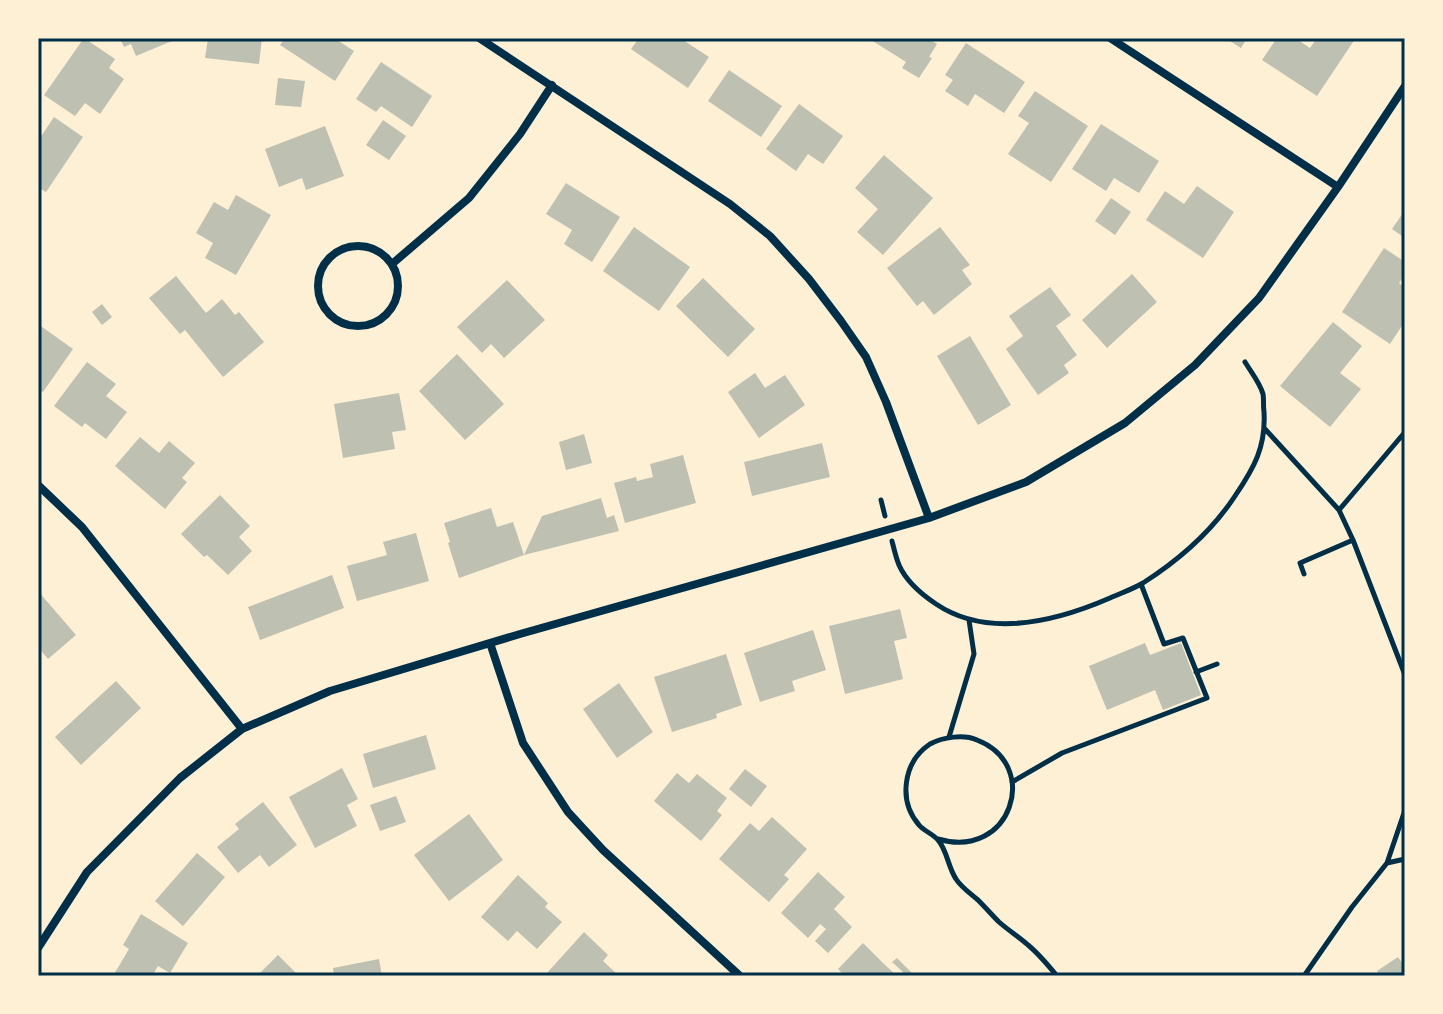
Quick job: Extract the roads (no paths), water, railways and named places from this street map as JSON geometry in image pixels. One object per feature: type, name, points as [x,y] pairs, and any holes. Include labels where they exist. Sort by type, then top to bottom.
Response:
[{"type":"street","points":[[479,38],[730,204],[770,236],[809,279],[866,357],[929,518]]},
{"type":"street","points":[[1110,38],[1338,187]]},
{"type":"street","points":[[392,264],[469,198],[520,134],[552,85]]},
{"type":"street","points":[[38,948],[87,872],[180,778],[242,729],[330,691],[929,518],[1026,482],[1125,423],[1195,365],[1259,298],[1405,86]]},
{"type":"street","points":[[355,246],[369,247],[392,264],[397,275],[395,303],[387,315],[376,323],[355,327],[341,324],[321,304],[319,277],[325,264],[335,254],[355,246]]},
{"type":"street","points":[[38,485],[82,527],[242,729]]},
{"type":"street","points":[[490,643],[523,743],[568,812],[603,850],[740,976]]},
{"type":"street","points":[[38,928],[47,934]]}]
